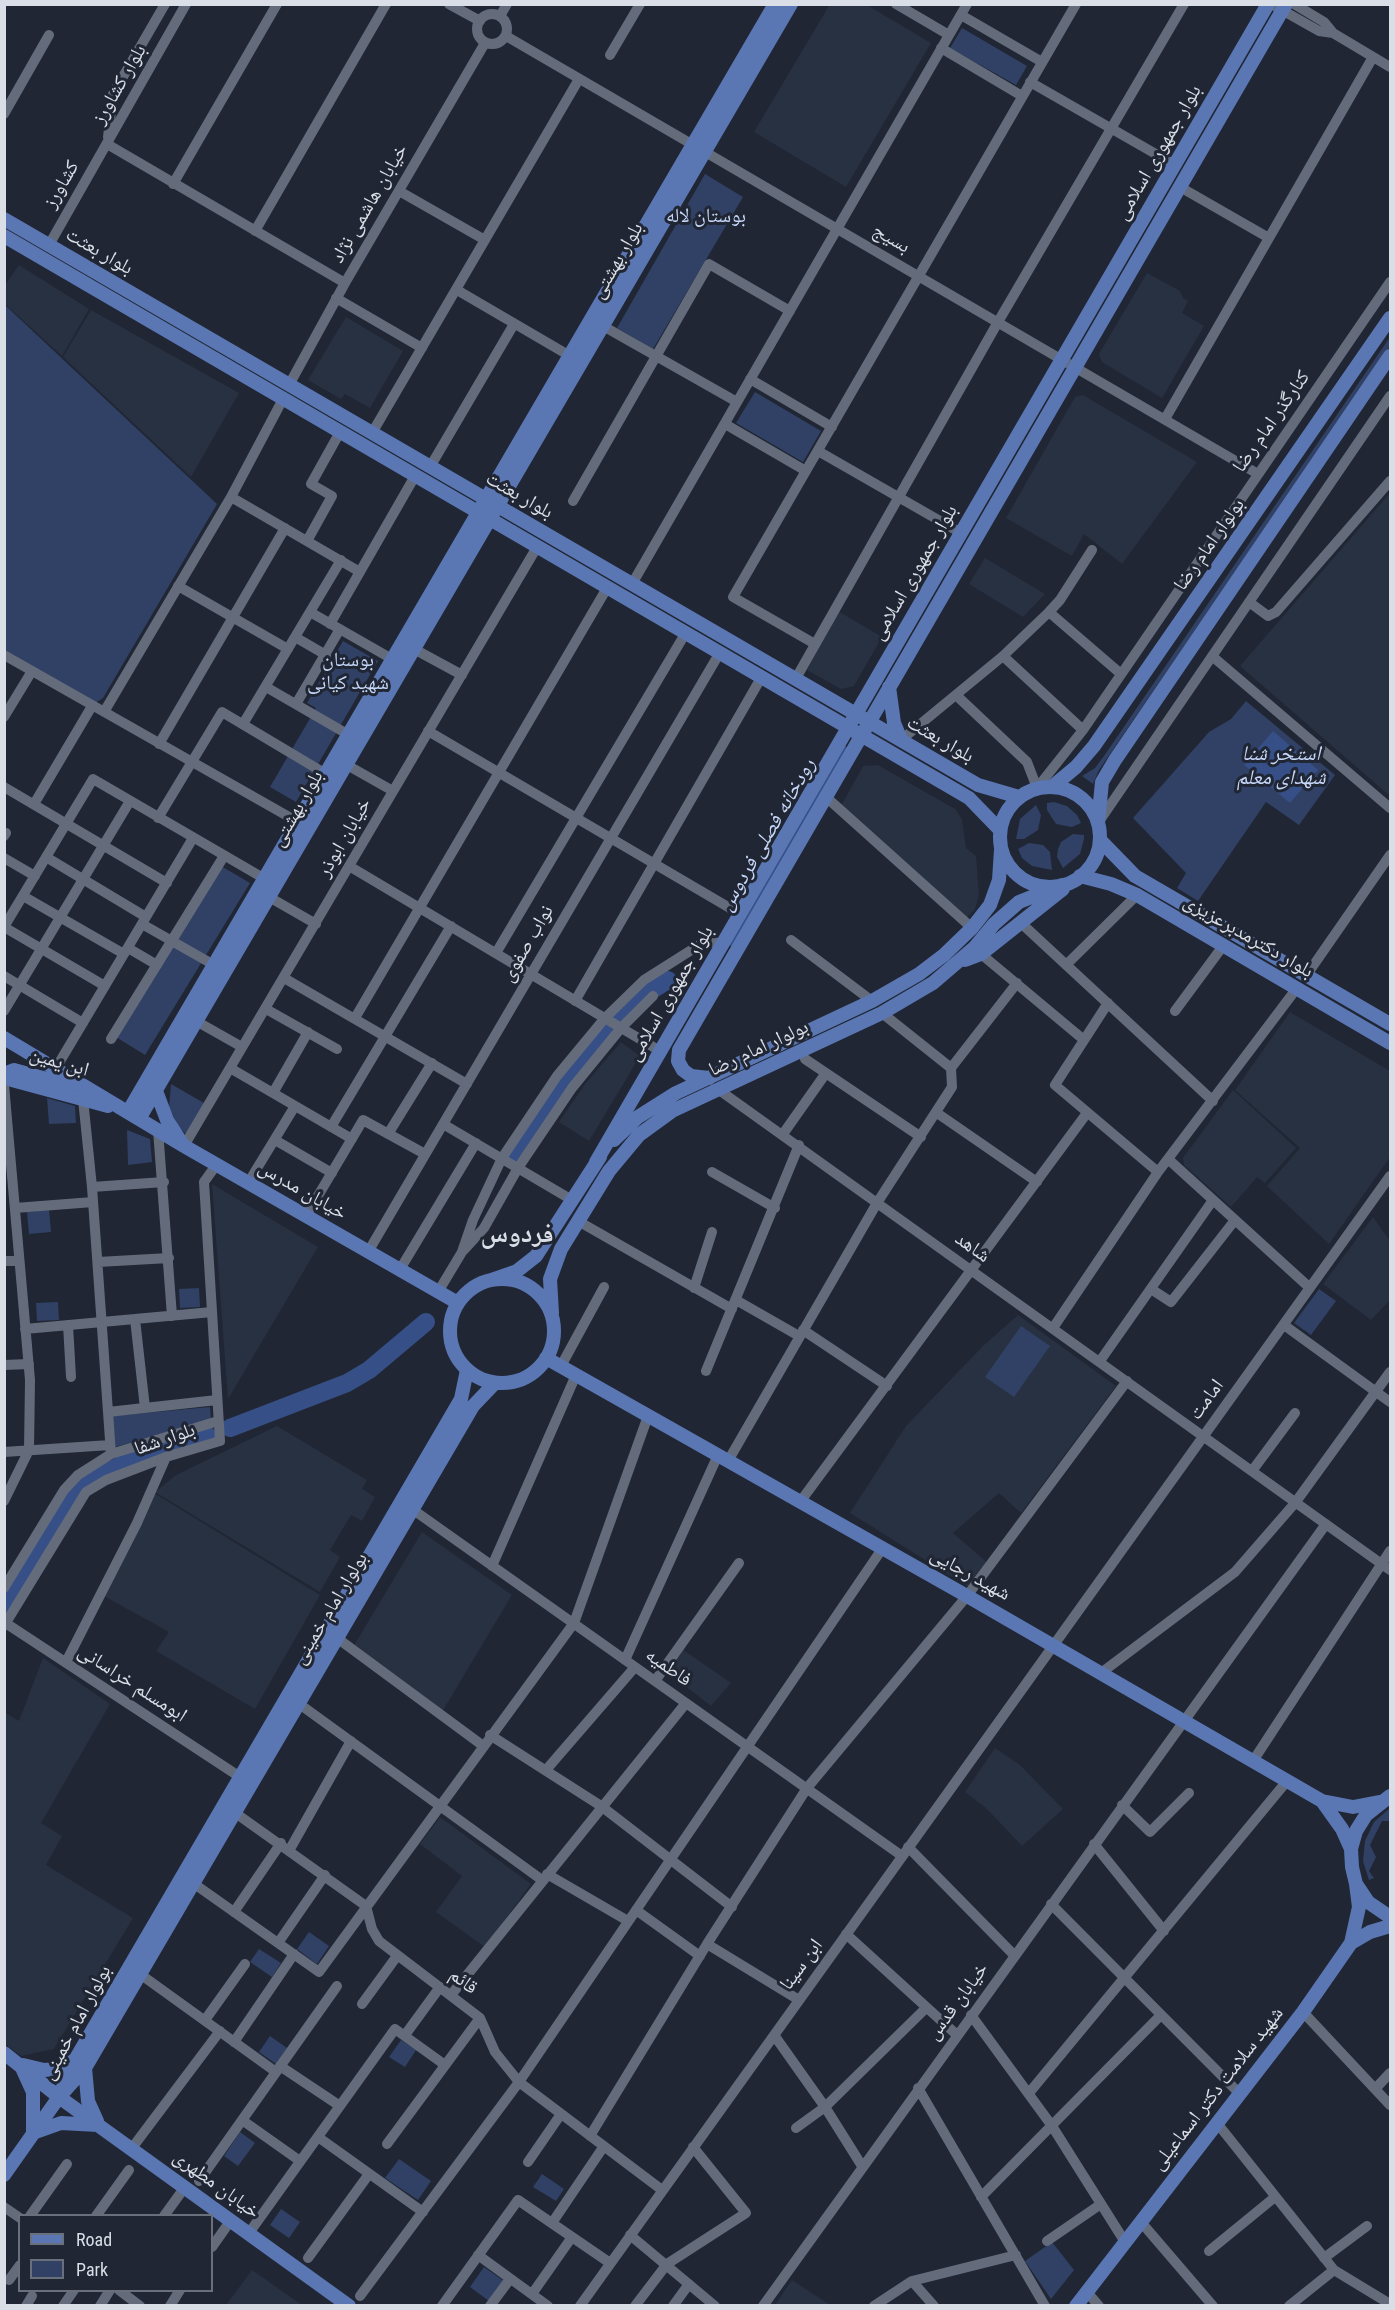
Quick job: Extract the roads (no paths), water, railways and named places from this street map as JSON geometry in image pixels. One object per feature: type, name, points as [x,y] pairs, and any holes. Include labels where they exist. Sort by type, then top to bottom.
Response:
[{"type":"main road","name":"بلوار بهشتی","points":[[492,503],[603,326],[775,4]]},
{"type":"main road","name":"بلوار بهشتی","points":[[492,503],[570,356],[791,4]]},
{"type":"main road","name":"بلوار جمهوری اسلامی","points":[[596,1162],[1174,165],[1280,6]]},
{"type":"main road","name":"بلوار جمهوری اسلامی","points":[[709,1078],[691,1076],[683,1070],[678,1061],[679,1050],[1180,187],[1280,6]]},
{"type":"main road","name":"بلوار بعثت","points":[[4,219],[978,785],[1019,797]]},
{"type":"main road","name":"بلوار بعثت","points":[[4,236],[969,798],[1000,830]]},
{"type":"main road","points":[[41,258],[49,245]]},
{"type":"main road","name":"بولوار امام رضا","points":[[1052,787],[1076,767],[1094,746],[1390,318]]},
{"type":"main road","points":[[957,963],[981,954],[1073,880],[1094,860],[1100,840],[1098,824],[1102,782],[1390,356]]},
{"type":"main road","points":[[283,399],[289,385]]},
{"type":"main road","points":[[484,516],[492,503]]},
{"type":"main road","name":"بلوار بهشتی","points":[[133,1115],[156,1091],[160,1071],[196,1022],[414,649],[484,516]]},
{"type":"main road","name":"بلوار بهشتی","points":[[133,1115],[160,1071],[214,965],[392,659],[484,516]]},
{"type":"main road","points":[[889,687],[894,723],[901,740]]},
{"type":"main road","points":[[1073,880],[1047,887],[1032,884],[1013,870],[1001,850],[1000,830],[1003,818],[1019,797],[1037,789],[1052,787],[1067,790],[1081,798],[1092,809],[1098,824]]},
{"type":"main road","name":"بلوار دکترمدبرعزیزی","points":[[1100,840],[1135,876],[1306,976],[1390,1022]]},
{"type":"main road","name":"بولوار امام رضا","points":[[491,1280],[527,1265],[548,1241],[596,1162],[620,1132],[638,1117],[676,1094],[872,1001],[919,974],[944,955],[972,928],[990,905],[999,880],[1001,850]]},
{"type":"main road","name":"بولوار امام رضا","points":[[552,1313],[549,1292],[553,1266],[609,1171],[639,1135],[672,1111],[882,1013],[933,983],[957,963],[994,924],[1019,902],[1073,880]]},
{"type":"main road","name":"بلوار دکترمدبرعزیزی","points":[[1073,880],[1137,894],[1390,1043]]},
{"type":"main road","points":[[724,943],[737,950]]},
{"type":"main road","name":"خیابان مدرس","points":[[4,1038],[184,1146],[458,1303]]},
{"type":"main road","name":"ابن یمین","points":[[4,1074],[14,1070],[103,1097]]},
{"type":"main road","name":"خیابان مدرس","points":[[4,1074],[12,1080],[133,1115]]},
{"type":"main road","points":[[156,1091],[167,1120],[184,1146]]},
{"type":"main road","points":[[506,1279],[534,1289],[552,1313],[554,1337],[546,1358],[537,1370],[510,1383],[495,1383],[467,1370],[456,1355],[450,1338],[451,1320],[458,1303],[466,1292],[491,1280],[506,1279]]},
{"type":"main road","name":"شهید رجایی","points":[[546,1358],[967,1596],[1322,1801],[1353,1807],[1385,1799]]},
{"type":"main road","name":"بولوار امام خمینی","points":[[4,2175],[59,2097],[110,2013],[240,1777],[461,1399],[467,1370]]},
{"type":"main road","name":"بولوار امام خمینی","points":[[110,2013],[140,1974],[472,1406],[495,1383]]},
{"type":"main road","points":[[1351,1850],[1361,1823],[1385,1799]]},
{"type":"main road","points":[[1322,1801],[1342,1829],[1351,1850]]},
{"type":"main road","name":"شهید سلامت دکتر اسماعیلی","points":[[1077,2306],[1303,2012],[1351,1943],[1359,1907],[1351,1850]]},
{"type":"main road","points":[[1356,1884],[1368,1902],[1390,1917]]},
{"type":"main road","points":[[1351,1943],[1370,1932],[1390,1926]]},
{"type":"main road","points":[[4,2054],[18,2063],[44,2070],[80,2064],[88,2101],[100,2126]]},
{"type":"main road","points":[[18,2063],[33,2092],[33,2133],[61,2123],[100,2126]]},
{"type":"main road","name":"خیابان مطهری","points":[[18,2063],[59,2097],[249,2233],[354,2301]]},
{"type":"street","name":"بلوار کشاورز","points":[[107,144],[113,94],[165,4]]},
{"type":"street","name":"بلوار کشاورز","points":[[107,144],[186,4]]},
{"type":"street","points":[[173,184],[277,4]]},
{"type":"street","points":[[255,231],[387,4]]},
{"type":"street","points":[[449,4],[480,21]]},
{"type":"street","points":[[500,16],[507,4]]},
{"type":"street","points":[[610,55],[640,4]]},
{"type":"street","points":[[632,584],[967,4]]},
{"type":"street","points":[[815,644],[733,597],[1076,4]]},
{"type":"street","points":[[795,680],[998,322],[1184,4]]},
{"type":"street","points":[[901,6],[949,35]]},
{"type":"street","points":[[1280,6],[1319,31],[1333,33],[1390,67]]},
{"type":"street","points":[[487,15],[500,16],[506,23],[506,36],[499,43],[485,43],[477,33],[480,21],[487,15]]},
{"type":"street","points":[[961,15],[1042,63]]},
{"type":"street","points":[[4,114],[49,34]]},
{"type":"street","name":"بسیج","points":[[506,36],[1258,474]]},
{"type":"street","name":"خیابان هاشمی نژاد","points":[[289,385],[336,298],[485,43]]},
{"type":"street","points":[[942,48],[1022,96]]},
{"type":"street","points":[[1165,419],[1373,57]]},
{"type":"street","points":[[372,433],[579,78]]},
{"type":"street","points":[[1030,82],[1174,165]]},
{"type":"street","points":[[107,144],[345,283]]},
{"type":"street","name":"کشاورز","points":[[49,245],[107,144]]},
{"type":"street","points":[[1180,187],[1269,238]]},
{"type":"street","points":[[399,190],[485,240]]},
{"type":"street","points":[[573,501],[709,264],[790,311]]},
{"type":"street","name":"کنارگذر امام رضا","points":[[1037,789],[1083,730],[1390,282]]},
{"type":"street","points":[[457,290],[570,356]]},
{"type":"street","points":[[336,298],[422,348]]},
{"type":"street","points":[[430,467],[514,324]]},
{"type":"street","points":[[603,326],[737,402]]},
{"type":"street","points":[[750,379],[832,427]]},
{"type":"street","points":[[1098,824],[1390,396]]},
{"type":"street","points":[[104,712],[231,497],[283,399]]},
{"type":"street","points":[[725,424],[806,471]]},
{"type":"street","points":[[307,541],[332,496],[311,484],[340,432]]},
{"type":"street","points":[[818,451],[961,533]]},
{"type":"street","points":[[296,704],[326,655],[335,626],[360,572],[416,476]]},
{"type":"street","points":[[1249,602],[1268,615],[1276,612],[1390,482]]},
{"type":"street","points":[[231,497],[360,572]]},
{"type":"street","points":[[159,744],[285,528]]},
{"type":"street","name":"خیابان ابوذر","points":[[184,1146],[537,547]]},
{"type":"street","points":[[901,740],[1003,656],[1049,612],[1060,600],[1092,550]]},
{"type":"street","points":[[243,724],[341,561]]},
{"type":"street","points":[[178,586],[288,649]]},
{"type":"street","points":[[355,1018],[608,588]]},
{"type":"street","points":[[310,612],[392,659]]},
{"type":"street","points":[[1049,612],[1121,674]]},
{"type":"street","points":[[496,953],[685,634]]},
{"type":"street","points":[[295,637],[326,655]]},
{"type":"street","points":[[414,649],[462,675]]},
{"type":"street","name":"نواب صفوی","points":[[368,1252],[719,654]]},
{"type":"street","points":[[4,655],[298,822]]},
{"type":"street","points":[[1003,656],[1083,730]]},
{"type":"street","points":[[1212,656],[1390,807]]},
{"type":"street","points":[[4,717],[32,671]]},
{"type":"street","points":[[575,1000],[761,678]]},
{"type":"street","points":[[266,687],[349,735]]},
{"type":"street","points":[[956,695],[1027,762],[1037,789]]},
{"type":"street","points":[[34,804],[92,706]]},
{"type":"street","points":[[158,818],[222,712],[326,774]]},
{"type":"street","points":[[428,731],[740,914]]},
{"type":"street","points":[[346,765],[393,791]]},
{"type":"street","points":[[105,986],[5,927],[93,779],[265,879]]},
{"type":"street","points":[[4,787],[167,883]]},
{"type":"street","points":[[826,797],[972,928]]},
{"type":"street","points":[[4,1011],[130,801]]},
{"type":"street","points":[[56,1068],[194,838]]},
{"type":"street","points":[[1306,976],[1390,855]]},
{"type":"street","points":[[111,1040],[224,856]]},
{"type":"street","points":[[46,857],[83,879],[172,941],[214,965]]},
{"type":"street","points":[[4,858],[35,876]]},
{"type":"street","points":[[349,866],[660,1051]]},
{"type":"street","points":[[1066,964],[1137,894]]},
{"type":"street","points":[[23,896],[157,965]]},
{"type":"street","points":[[269,897],[316,924]]},
{"type":"street","points":[[1021,923],[1213,1101]]},
{"type":"street","points":[[331,1127],[451,926]]},
{"type":"street","points":[[791,940],[872,1001]]},
{"type":"street","points":[[462,1252],[473,1220],[502,1158],[557,1076],[605,1018],[644,980],[673,960],[704,942],[724,943]]},
{"type":"street","points":[[1175,1011],[1223,946]]},
{"type":"street","points":[[981,954],[1084,1040]]},
{"type":"street","points":[[4,976],[83,1023]]},
{"type":"street","points":[[284,978],[467,1084]]},
{"type":"street","points":[[625,1660],[723,1458],[801,1333],[877,1203],[937,1113],[952,1087],[951,1068],[1017,983]]},
{"type":"street","points":[[1053,1328],[1158,1172],[1297,988]]},
{"type":"street","points":[[438,1292],[462,1252],[484,1228],[518,1168],[572,1088],[621,1028],[653,996]]},
{"type":"street","points":[[1108,1003],[1054,1085],[1158,1172]]},
{"type":"street","points":[[266,1009],[337,1049]]},
{"type":"street","points":[[882,1013],[951,1068]]},
{"type":"street","points":[[196,1022],[242,1047]]},
{"type":"street","points":[[273,1093],[308,1032]]},
{"type":"street","points":[[805,1059],[921,1137]]},
{"type":"street","points":[[388,1134],[432,1064]]},
{"type":"street","points":[[230,1068],[351,1139]]},
{"type":"street","points":[[783,1134],[826,1073]]},
{"type":"street","points":[[4,1085],[9,1193],[15,1208],[29,1364],[29,1450],[4,1501]]},
{"type":"street","name":"شاهد","points":[[719,1090],[1386,1567]]},
{"type":"street","points":[[4,1452],[111,1449],[92,1187],[83,1099]]},
{"type":"street","points":[[248,1183],[295,1106]]},
{"type":"street","points":[[937,1113],[1037,1182]]},
{"type":"street","points":[[800,1502],[973,1271],[1087,1113]]},
{"type":"street","points":[[306,1216],[363,1120],[425,1154]]},
{"type":"street","points":[[443,1124],[572,1200]]},
{"type":"street","points":[[158,1130],[164,1182],[172,1316]]},
{"type":"street","points":[[275,1140],[332,1173]]},
{"type":"street","points":[[399,1271],[476,1143]]},
{"type":"street","points":[[706,1371],[799,1145]]},
{"type":"street","points":[[1168,1159],[1310,1288]]},
{"type":"street","points":[[217,1164],[204,1182],[218,1421]]},
{"type":"street","points":[[712,1172],[775,1208]]},
{"type":"street","name":"امامت","points":[[1053,1646],[1390,1176]]},
{"type":"street","points":[[92,1187],[164,1182]]},
{"type":"street","points":[[1100,1361],[1213,1200]]},
{"type":"street","points":[[15,1208],[93,1202]]},
{"type":"street","points":[[1151,1289],[1171,1302],[1235,1220]]},
{"type":"street","points":[[578,1221],[694,1288],[801,1333],[887,1386]]},
{"type":"street","points":[[694,1288],[712,1232]]},
{"type":"street","points":[[98,1262],[168,1258]]},
{"type":"street","points":[[4,1262],[19,1261]]},
{"type":"street","points":[[561,1366],[604,1287]]},
{"type":"street","points":[[25,1329],[212,1312]]},
{"type":"street","points":[[135,1319],[145,1408]]},
{"type":"street","points":[[1284,1324],[1390,1402]]},
{"type":"street","points":[[68,1325],[71,1377]]},
{"type":"street","points":[[4,1365],[29,1364]]},
{"type":"street","points":[[1101,1673],[1236,1572],[1295,1503],[1390,1372]]},
{"type":"street","points":[[492,1566],[576,1375]]},
{"type":"street","points":[[590,2136],[707,1944],[807,1788],[967,1596],[1127,1381]]},
{"type":"street","points":[[108,1412],[217,1401]]},
{"type":"street","points":[[1252,1471],[1295,1413]]},
{"type":"street","points":[[193,1883],[319,1972],[490,1734],[574,1623],[648,1416]]},
{"type":"street","name":"بلوار شفا","points":[[4,1588],[64,1490],[78,1475],[111,1449],[218,1421],[220,1441],[166,1457],[106,1480],[86,1492],[5,1624]]},
{"type":"street","points":[[66,1662],[137,1522],[166,1457]]},
{"type":"street","name":"فاطمیه","points":[[412,1509],[747,1748],[905,1852],[1014,1955]]},
{"type":"street","name":"خیابان قدس","points":[[763,2306],[1182,1720],[1326,1524]]},
{"type":"street","points":[[354,2301],[519,2082],[882,1548]]},
{"type":"street","points":[[1253,1761],[1386,1567],[1390,1551]]},
{"type":"street","points":[[655,1681],[739,1563]]},
{"type":"street","name":"ابومسلم خراسانی","points":[[5,1624],[240,1777]]},
{"type":"street","points":[[336,1638],[482,1745]]},
{"type":"street","name":"ابن سینا","points":[[580,2306],[1053,1646]]},
{"type":"street","points":[[546,1770],[635,1667]]},
{"type":"street","points":[[298,1703],[439,1805],[544,1877],[628,1921]]},
{"type":"street","points":[[451,1995],[686,1703]]},
{"type":"street","points":[[490,1734],[601,1806],[732,1907]]},
{"type":"street","points":[[234,1912],[285,1846],[351,1741]]},
{"type":"street","points":[[1029,2093],[1287,1781]]},
{"type":"street","points":[[1122,1805],[1150,1832],[1188,1793]]},
{"type":"street","points":[[234,1812],[285,1846],[366,1906]]},
{"type":"street","points":[[1094,1844],[1164,1931]]},
{"type":"street","points":[[278,1943],[325,1875]]},
{"type":"street","points":[[1051,1904],[1240,2094]]},
{"type":"street","name":"قائم","points":[[366,1906],[372,1929],[379,1941],[480,2018],[495,2052],[519,2082],[662,2190]]},
{"type":"street","points":[[636,1910],[700,1956]]},
{"type":"street","points":[[846,1934],[957,2035]]},
{"type":"street","points":[[707,1944],[799,2000]]},
{"type":"street","points":[[234,2042],[294,1954]]},
{"type":"street","points":[[362,2004],[397,1956]]},
{"type":"street","points":[[205,2020],[245,1964]]},
{"type":"street","points":[[140,1974],[234,2042],[340,2106]]},
{"type":"street","points":[[199,2181],[338,1986]]},
{"type":"street","points":[[249,2233],[340,2106],[440,1987]]},
{"type":"street","points":[[796,2128],[825,2107],[927,2008]]},
{"type":"street","points":[[1303,2012],[1390,2105]]},
{"type":"street","points":[[981,2197],[1161,2014]]},
{"type":"street","points":[[971,2015],[1052,2126],[1125,2242]]},
{"type":"street","points":[[387,2144],[480,2018]]},
{"type":"street","points":[[132,2148],[220,2031]]},
{"type":"street","points":[[400,2032],[445,2064]]},
{"type":"street","points":[[774,2035],[825,2107],[862,2166]]},
{"type":"street","points":[[1375,2089],[1390,2073]]},
{"type":"street","points":[[918,2088],[1045,2306]]},
{"type":"street","points":[[528,2162],[561,2114]]},
{"type":"street","points":[[242,2120],[300,2161]]},
{"type":"street","points":[[1217,2123],[1334,2270],[1376,2302],[1390,2304]]},
{"type":"street","points":[[318,2137],[423,2212]]},
{"type":"street","points":[[552,2223],[604,2146]]},
{"type":"street","points":[[637,2305],[667,2264],[746,2213],[693,2147]]},
{"type":"street","points":[[31,2214],[67,2164]]},
{"type":"street","points":[[97,2214],[129,2170]]},
{"type":"street","points":[[308,2258],[369,2174]]},
{"type":"street","points":[[165,2214],[185,2187]]},
{"type":"street","points":[[1209,2251],[1275,2197]]},
{"type":"street","points":[[441,2306],[518,2200],[610,2264]]},
{"type":"street","points":[[1047,2241],[1101,2204]]},
{"type":"street","points":[[4,2207],[18,2217]]},
{"type":"street","points":[[213,2246],[231,2220]]},
{"type":"street","points":[[1141,2222],[1213,2306]]},
{"type":"street","points":[[1324,2258],[1367,2226]]},
{"type":"street","points":[[630,2235],[715,2306]]},
{"type":"street","points":[[532,2294],[572,2237]]},
{"type":"street","points":[[478,2255],[548,2306]]},
{"type":"street","points":[[874,2306],[912,2281],[1016,2255]]},
{"type":"street","points":[[9,2280],[18,2268]]},
{"type":"street","points":[[1289,2306],[1334,2270]]},
{"type":"street","points":[[490,2306],[510,2279]]},
{"type":"street","points":[[912,2281],[934,2306]]},
{"type":"street","points":[[673,2306],[689,2284]]},
{"type":"street","points":[[63,2306],[73,2292]]},
{"type":"street","points":[[100,2306],[109,2292]]},
{"type":"street","points":[[122,2292],[140,2306]]},
{"type":"street","points":[[170,2306],[179,2292]]},
{"type":"street","points":[[1087,2292],[1098,2306]]},
{"type":"water","name":"استخر شنا شهدای معلم","points":[[1273,731],[1318,770],[1290,803],[1244,765]]},
{"type":"waterway","name":"رودخانه فصلی فردوس","points":[[735,938],[841,754]]},
{"type":"waterway","name":"رودخانه فصلی فردوس","points":[[619,1016],[638,999],[668,980]]},
{"type":"waterway","name":"رودخانه فصلی فردوس","points":[[510,1158],[563,1083],[607,1030]]},
{"type":"waterway","name":"رودخانه فصلی فردوس","points":[[230,1428],[347,1383],[369,1370],[426,1322]]},
{"type":"waterway","name":"رودخانه فصلی فردوس","points":[[5,1608],[72,1497],[88,1482],[121,1465],[207,1435]]},
{"type":"district","name":"فردوس","points":[[517,1235]]},
{"type":"park label","name":"بوستان لاله","points":[[706,217]]},
{"type":"park label","name":"بوستان شهید کیانی","points":[[348,672]]}]
